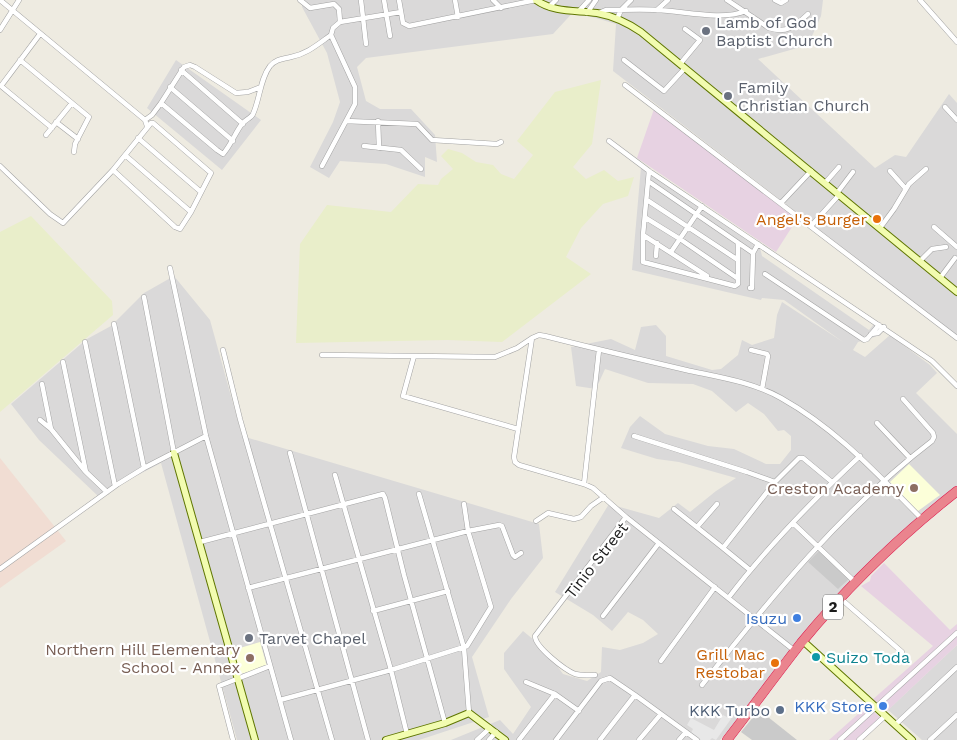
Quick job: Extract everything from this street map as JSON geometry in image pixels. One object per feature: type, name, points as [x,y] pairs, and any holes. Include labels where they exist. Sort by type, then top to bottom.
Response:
[{"type":"highway","name":"2","points":[[727,740],[795,651],[840,598],[922,520],[957,491]]},
{"type":"street","points":[[0,0],[145,120],[147,126]]},
{"type":"street","points":[[0,30],[19,0]]},
{"type":"street","points":[[300,0],[310,8],[334,4],[339,8],[340,22]]},
{"type":"street","points":[[361,0],[366,44]]},
{"type":"street","points":[[384,0],[390,36]]},
{"type":"street","points":[[400,0],[403,23],[409,26],[536,0],[549,7],[598,14],[629,24],[683,66],[957,292]]},
{"type":"street","points":[[455,0],[458,16]]},
{"type":"street","points":[[493,0],[501,8]]},
{"type":"street","points":[[549,7],[556,0]]},
{"type":"street","points":[[579,11],[589,0]]},
{"type":"street","points":[[587,12],[596,0]]},
{"type":"street","points":[[617,19],[621,10],[631,0]]},
{"type":"street","points":[[657,10],[668,0]]},
{"type":"street","points":[[727,0],[769,28],[784,31],[792,28],[808,14]]},
{"type":"street","points":[[775,0],[781,3],[786,0]]},
{"type":"street","points":[[920,0],[957,42]]},
{"type":"street","points":[[598,14],[606,10],[657,10],[697,14],[738,14],[746,11]]},
{"type":"street","points":[[161,103],[220,153],[224,153],[243,124],[253,115],[261,87],[271,65],[282,58],[290,58],[307,53],[331,35],[333,28],[340,22],[402,12]]},
{"type":"street","points":[[624,60],[664,91],[700,40],[685,28]]},
{"type":"street","points":[[40,34],[1,87],[52,128]]},
{"type":"street","points":[[322,166],[355,104],[355,87],[331,35]]},
{"type":"street","points":[[20,60],[89,118],[78,139],[74,152]]},
{"type":"street","points":[[145,120],[152,115],[181,70],[186,66],[195,67],[236,92],[248,92],[261,87]]},
{"type":"street","points":[[181,70],[243,124]]},
{"type":"street","points":[[625,85],[957,338]]},
{"type":"street","points":[[170,87],[232,141]]},
{"type":"street","points":[[46,135],[72,103]]},
{"type":"street","points":[[945,107],[957,120]]},
{"type":"street","points":[[346,120],[417,124],[432,140],[497,144],[501,142]]},
{"type":"street","points":[[378,121],[379,148]]},
{"type":"street","points":[[56,122],[78,139]]},
{"type":"street","points":[[0,166],[50,214],[63,223],[113,170],[147,126],[153,123],[210,171],[211,174],[191,212],[179,229],[113,170]]},
{"type":"street","points":[[138,138],[201,192]]},
{"type":"street","points":[[609,141],[649,171],[932,361],[957,386]]},
{"type":"street","points":[[364,146],[401,150],[421,169]]},
{"type":"street","points":[[125,155],[191,212]]},
{"type":"street","points":[[825,183],[838,167]]},
{"type":"street","points":[[880,228],[906,189],[926,169]]},
{"type":"street","points":[[890,170],[906,189]]},
{"type":"street","points":[[649,171],[643,235],[643,262],[735,286],[738,284],[738,243]]},
{"type":"street","points":[[782,203],[811,171]]},
{"type":"street","points":[[811,226],[838,194],[853,172]]},
{"type":"street","points":[[648,181],[753,253]]},
{"type":"street","points":[[647,200],[738,260]]},
{"type":"street","points":[[671,252],[702,206]]},
{"type":"street","points":[[646,218],[737,278]]},
{"type":"street","points":[[934,227],[957,247]]},
{"type":"street","points":[[643,235],[710,279]]},
{"type":"street","points":[[656,256],[657,243]]},
{"type":"street","points":[[750,288],[752,288],[753,253],[758,244]]},
{"type":"street","points":[[920,261],[932,249],[946,247]]},
{"type":"street","points":[[940,278],[955,258]]},
{"type":"street","points":[[170,268],[206,436],[291,740]]},
{"type":"street","points":[[765,274],[860,338],[867,339],[872,334],[878,333],[882,326]]},
{"type":"street","points":[[144,297],[174,453],[255,740]]},
{"type":"street","points":[[114,324],[144,468]]},
{"type":"street","points":[[322,355],[495,357],[517,348],[540,335],[762,389],[780,397],[816,420],[860,456],[922,520]]},
{"type":"street","points":[[532,338],[514,457],[516,462],[519,465],[593,488],[626,517]]},
{"type":"street","points":[[85,342],[115,486]]},
{"type":"street","points":[[223,350],[240,419],[332,740]]},
{"type":"street","points":[[584,484],[599,350]]},
{"type":"street","points":[[751,350],[767,354],[768,356],[762,389]]},
{"type":"street","points":[[414,356],[403,396],[518,429]]},
{"type":"street","points":[[63,362],[86,472]]},
{"type":"street","points":[[42,384],[51,429]]},
{"type":"street","points":[[702,685],[755,618],[818,546],[884,481],[932,441],[934,437],[930,428],[903,399]]},
{"type":"street","points":[[40,420],[51,429],[86,472],[107,492]]},
{"type":"street","points":[[877,423],[910,458]]},
{"type":"street","points":[[0,569],[115,486],[144,468],[206,436]]},
{"type":"street","points":[[634,436],[775,482]]},
{"type":"street","points":[[290,453],[368,740]]},
{"type":"street","points":[[729,597],[750,570],[793,523],[860,456]]},
{"type":"street","points":[[723,548],[775,482],[799,458],[803,458],[832,482]]},
{"type":"street","points":[[335,475],[391,670],[407,734]]},
{"type":"street","points":[[200,542],[383,494],[386,498],[445,723]]},
{"type":"street","points":[[419,494],[464,648],[469,713]]},
{"type":"street","points":[[536,521],[548,513],[574,519],[581,517],[591,506],[604,497]]},
{"type":"street","points":[[280,700],[464,648],[491,607],[468,531],[464,504]]},
{"type":"street","points":[[697,527],[717,504]]},
{"type":"street","points":[[674,509],[750,570]]},
{"type":"street","name":"Tinio Street","points":[[595,675],[583,676],[568,670],[537,643],[535,636],[626,517],[795,651]]},
{"type":"street","points":[[793,523],[856,582]]},
{"type":"street","points":[[248,588],[468,531],[501,526],[513,555],[521,553]]},
{"type":"street","points":[[603,616],[659,543]]},
{"type":"street","points":[[661,661],[715,586]]},
{"type":"street","points":[[374,611],[448,591]]},
{"type":"street","points":[[840,598],[902,652]]},
{"type":"street","points":[[840,740],[957,633]]},
{"type":"street","points":[[803,641],[912,740]]},
{"type":"street","points":[[233,740],[219,686],[270,666]]},
{"type":"street","points":[[895,726],[956,669]]},
{"type":"street","points":[[556,740],[601,681],[610,678],[697,740]]},
{"type":"street","points":[[526,682],[555,694],[579,711]]},
{"type":"street","points":[[519,740],[555,694]]},
{"type":"street","points":[[600,740],[636,695]]},
{"type":"street","points":[[386,740],[445,723],[469,713]]},
{"type":"street","points":[[469,713],[505,740]]},
{"type":"street","points":[[639,740],[661,714]]},
{"type":"street","points":[[930,740],[957,715]]},
{"type":"street","points":[[859,740],[885,716]]},
{"type":"street","points":[[477,740],[490,728]]},
{"type":"street","points":[[489,740],[496,732]]},
{"type":"street","points":[[679,740],[686,732]]},
{"type":"shaded area","points":[[302,0],[823,0],[821,16],[808,45],[758,59],[875,168],[895,155],[906,157],[949,94],[957,103],[957,336],[613,71],[616,24],[589,16],[594,10],[578,7],[553,34],[366,58],[357,67],[366,101],[380,109],[411,109],[435,135],[437,162],[425,157],[425,177],[386,164],[340,161],[329,178],[310,167],[333,122],[340,102],[327,53],[302,7]]},
{"type":"shaded area","points":[[176,60],[261,120],[222,170],[147,108]]},
{"type":"shaded area","points":[[601,80],[592,144],[573,167],[586,179],[604,170],[618,181],[634,177],[628,196],[603,204],[581,228],[566,257],[591,274],[502,342],[448,340],[296,343],[300,244],[327,205],[391,212],[418,184],[438,185],[441,179],[453,169],[441,156],[448,149],[462,153],[476,162],[493,165],[501,174],[514,179],[533,155],[517,141],[555,92]]},
{"type":"shaded area","points":[[654,109],[797,219],[776,252],[637,158]]},
{"type":"shaded area","points":[[641,167],[760,248],[762,256],[869,330],[874,324],[881,329],[877,332],[881,335],[858,342],[853,350],[865,357],[890,335],[930,365],[937,373],[916,393],[957,434],[957,486],[890,542],[864,568],[720,740],[451,740],[500,720],[513,734],[531,707],[504,669],[504,653],[523,631],[545,649],[563,674],[587,681],[601,672],[602,647],[620,650],[643,643],[658,634],[643,620],[628,612],[612,631],[593,615],[555,592],[609,504],[659,518],[678,503],[690,512],[736,478],[679,462],[657,459],[621,448],[630,427],[640,416],[665,434],[708,446],[734,449],[766,464],[780,464],[791,450],[791,436],[784,430],[778,431],[764,414],[748,403],[736,412],[712,391],[693,384],[648,383],[605,369],[596,389],[576,386],[571,347],[611,339],[635,350],[641,327],[656,325],[666,336],[666,356],[712,370],[721,369],[738,355],[742,340],[752,345],[774,338],[777,315],[782,302],[843,342],[784,300],[762,298],[761,300],[632,270]]},
{"type":"shaded area","points":[[31,216],[112,301],[113,315],[0,412],[0,232]]},
{"type":"shaded area","points":[[174,276],[210,320],[242,436],[539,524],[543,558],[511,599],[472,657],[489,717],[419,740],[237,740],[161,463],[98,496],[39,440],[11,404],[87,339],[111,326],[144,293]]},
{"type":"shaded area","points":[[0,458],[66,541],[0,588]]},
{"type":"shaded area","name":"Creston Academy","points":[[909,464],[940,495],[918,511],[890,482]]},
{"type":"shaded area","points":[[821,549],[850,578],[838,589],[808,562]]},
{"type":"shaded area","points":[[884,563],[950,630],[957,624],[957,645],[884,714],[871,701],[933,646],[861,586],[870,581],[871,576]]},
{"type":"shaded area","name":"Northern Hill Elementary School - Annex","points":[[260,642],[267,667],[240,674],[233,650]]},
{"type":"shaded area","points":[[957,645],[957,740],[922,740],[888,710]]},
{"type":"shaded area","points":[[867,706],[881,718],[857,740],[829,740]]},
{"type":"shaded area","points":[[759,710],[797,740],[752,740],[741,732]]},
{"type":"shaded area","points":[[723,715],[731,719],[716,740],[712,738],[710,740],[701,740],[691,733],[693,729],[687,725],[691,718],[714,730]]},
{"type":"place","name":"Lamb of God Baptist Church","points":[[706,31]]},
{"type":"place","name":"Family Christian Church","points":[[728,96]]},
{"type":"place","name":"Angel's Burger","points":[[877,219]]},
{"type":"place","name":"Creston Academy","points":[[914,488]]},
{"type":"place","name":"Isuzu","points":[[797,618]]},
{"type":"place","name":"Tarvet Chapel","points":[[249,638]]},
{"type":"place","name":"Suizo Toda","points":[[816,657]]},
{"type":"place","name":"Northern Hill Elementary School - Annex","points":[[250,658]]},
{"type":"place","name":"Grill Mac Restobar","points":[[775,663]]},
{"type":"place","name":"KKK Store","points":[[883,706]]},
{"type":"place","name":"KKK Turbo","points":[[780,710]]}]
